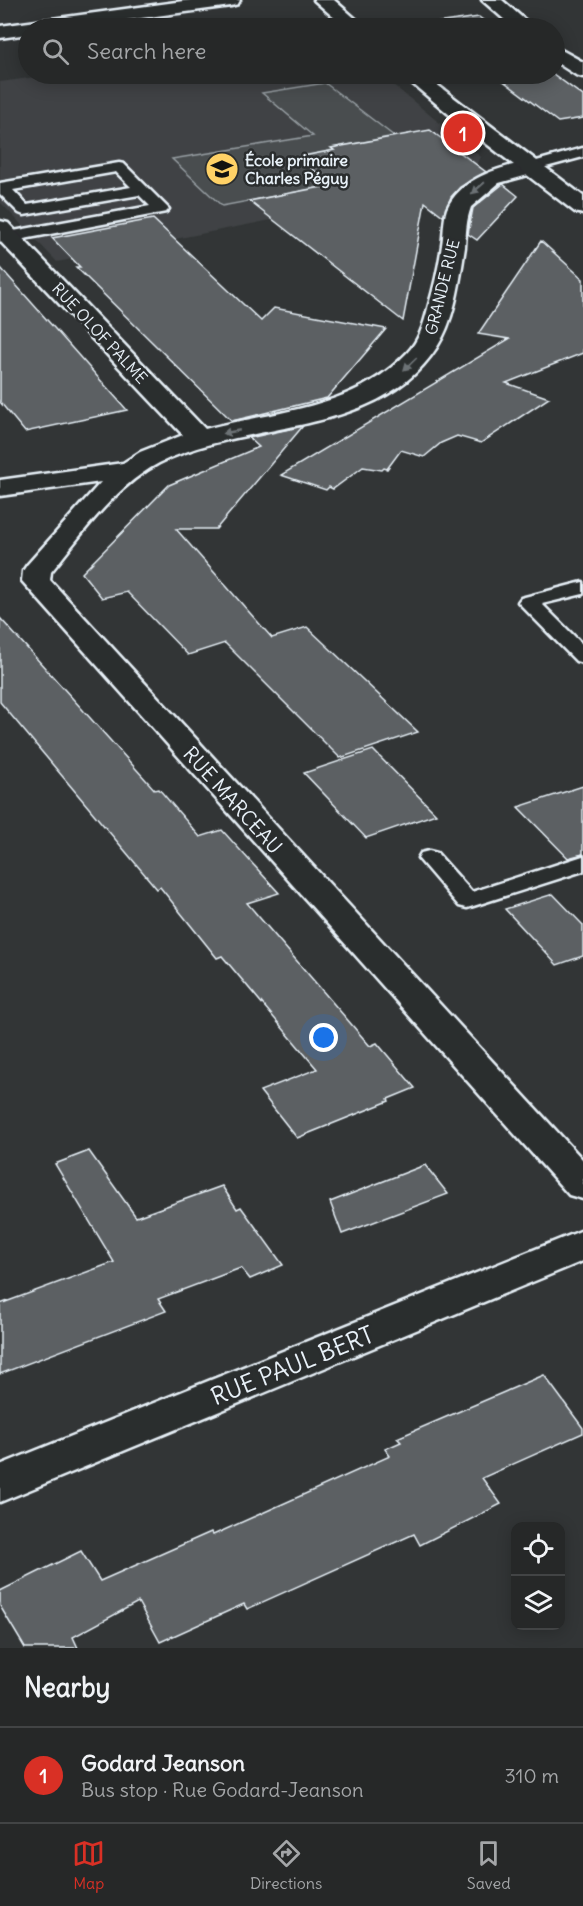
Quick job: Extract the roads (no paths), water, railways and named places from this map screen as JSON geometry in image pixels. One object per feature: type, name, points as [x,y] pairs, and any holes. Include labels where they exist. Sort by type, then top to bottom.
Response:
[{"type":"street","points":[[101,18],[231,0]]},
{"type":"street","points":[[323,0],[345,18]]},
{"type":"street","points":[[491,0],[513,18]]},
{"type":"street","points":[[519,0],[524,18]]},
{"type":"street","points":[[0,32],[18,30]]},
{"type":"street","points":[[565,59],[583,71]]},
{"type":"street","points":[[423,84],[583,207]]},
{"type":"street","name":"GRANDE RUE","points":[[200,438],[323,413],[358,400],[385,385],[403,371],[420,354],[431,337],[452,253],[459,206],[481,184],[498,174],[531,167]]},
{"type":"street","name":"RUE OLOF PALME","points":[[3,242],[28,258],[200,438]]},
{"type":"street","name":"RUE MARCEAU","points":[[200,438],[164,451],[129,471],[46,560],[37,571],[36,581],[583,1185]]},
{"type":"street","points":[[0,488],[129,471]]},
{"type":"street","name":"RUE PAUL BERT","points":[[0,1484],[583,1245]]},
{"type":"lane","points":[[531,167],[583,152]]},
{"type":"lane","points":[[3,242],[161,209],[142,190],[119,167],[2,187],[24,210],[142,190]]},
{"type":"lane","points":[[583,588],[528,602],[583,657]]},
{"type":"lane","points":[[429,858],[467,901],[583,863]]},
{"type":"place","name":"Godard Jeanson","points":[[463,133]]},
{"type":"place","name":"École primaire Charles Péguy","points":[[222,169]]}]
